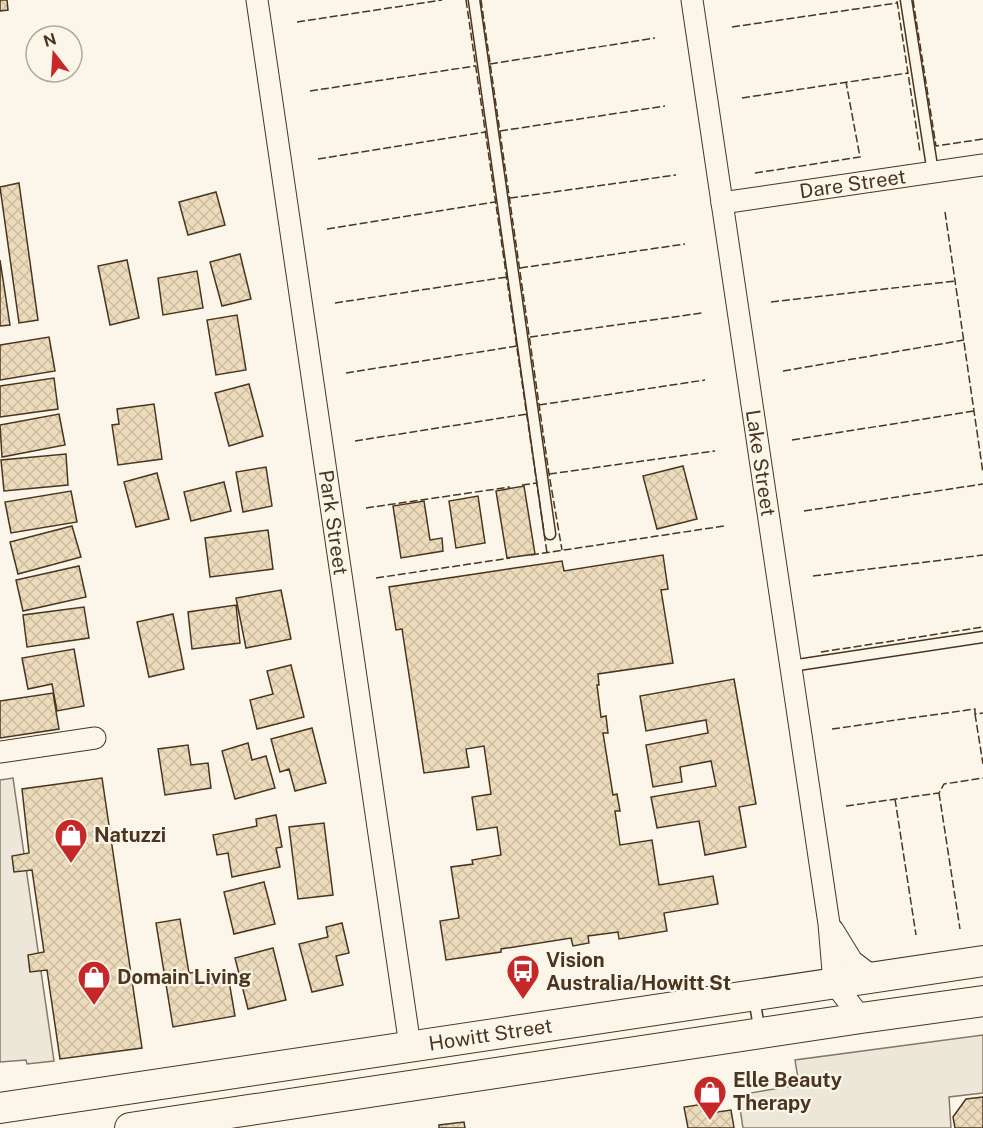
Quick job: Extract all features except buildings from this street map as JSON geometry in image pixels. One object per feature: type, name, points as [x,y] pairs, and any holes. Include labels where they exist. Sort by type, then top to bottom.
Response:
[{"type":"main road","name":"Howitt Street","points":[[0,1108],[983,961]]},
{"type":"main road","name":"Howitt Street","points":[[129,1128],[983,1001]]},
{"type":"main road","points":[[299,1063],[306,1102]]},
{"type":"street","name":"Park Street","points":[[257,0],[410,1046]]},
{"type":"street","name":"Lake Street","points":[[692,0],[830,924],[834,983]]},
{"type":"street","name":"Dare Street","points":[[722,203],[983,165]]},
{"type":"street","points":[[0,752],[94,738]]},
{"type":"street","name":"Lake Street","points":[[830,924],[852,961],[873,977]]},
{"type":"street","points":[[834,983],[861,1018]]},
{"type":"lane","points":[[474,0],[550,534]]},
{"type":"lane","points":[[906,0],[933,173]]},
{"type":"lane","points":[[791,666],[983,637]]},
{"type":"lane","points":[[754,995],[760,1033]]},
{"type":"shaded area","points":[[13,778],[54,1061],[27,1064],[26,1060],[0,1062],[0,780]]},
{"type":"shaded area","points":[[983,1035],[983,1093],[949,1097],[951,1128],[743,1128],[738,1095],[799,1085],[795,1060]]},
{"type":"fence","points":[[297,22],[442,0]]},
{"type":"fence","points":[[466,0],[547,553]]},
{"type":"fence","points":[[481,0],[562,550]]},
{"type":"fence","points":[[913,0],[936,146],[983,139]]},
{"type":"fence","points":[[897,1],[920,152]]},
{"type":"fence","points":[[732,27],[897,3]]},
{"type":"fence","points":[[490,64],[655,38]]},
{"type":"fence","points":[[310,91],[475,66]]},
{"type":"fence","points":[[742,98],[908,73]]},
{"type":"fence","points":[[755,173],[860,157],[846,82]]},
{"type":"fence","points":[[500,131],[665,106]]},
{"type":"fence","points":[[318,159],[485,132]]},
{"type":"fence","points":[[510,198],[676,175]]},
{"type":"fence","points":[[327,229],[495,202]]},
{"type":"fence","points":[[945,212],[983,473]]},
{"type":"fence","points":[[520,268],[685,244]]},
{"type":"fence","points":[[335,303],[507,277]]},
{"type":"fence","points":[[771,302],[955,281]]},
{"type":"fence","points":[[530,337],[702,313]]},
{"type":"fence","points":[[783,371],[964,340]]},
{"type":"fence","points":[[346,373],[517,346]]},
{"type":"fence","points":[[539,405],[705,380]]},
{"type":"fence","points":[[792,440],[974,411]]},
{"type":"fence","points":[[355,441],[527,414]]},
{"type":"fence","points":[[549,474],[715,451]]},
{"type":"fence","points":[[522,485],[537,483]]},
{"type":"fence","points":[[804,511],[983,484]]},
{"type":"fence","points":[[366,508],[510,487]]},
{"type":"fence","points":[[531,555],[724,526]]},
{"type":"fence","points":[[813,576],[983,555]]},
{"type":"fence","points":[[376,578],[510,558]]},
{"type":"fence","points":[[821,652],[983,627]]},
{"type":"fence","points":[[832,729],[975,709],[975,714],[983,713]]},
{"type":"fence","points":[[975,714],[983,764]]},
{"type":"fence","points":[[846,806],[939,793],[944,784],[983,778]]},
{"type":"fence","points":[[939,793],[960,929]]},
{"type":"fence","points":[[895,799],[916,935]]},
{"type":"place","name":"Natuzzi","points":[[71,864]]},
{"type":"place","name":"Vision Australia/Howitt St","points":[[523,1000]]},
{"type":"place","name":"Domain Living","points":[[94,1006]]},
{"type":"place","name":"Elle Beauty Therapy","points":[[710,1121]]}]
